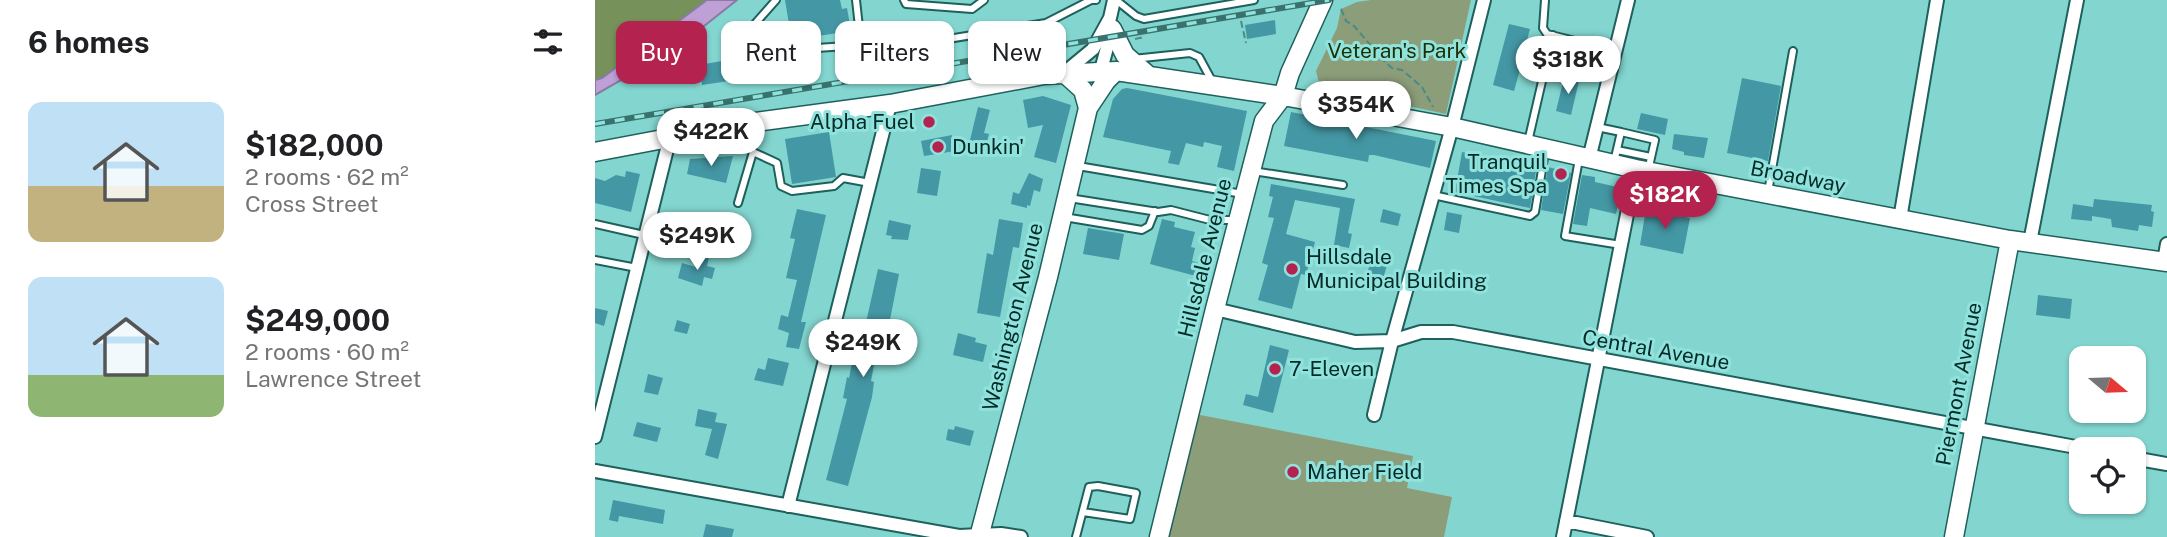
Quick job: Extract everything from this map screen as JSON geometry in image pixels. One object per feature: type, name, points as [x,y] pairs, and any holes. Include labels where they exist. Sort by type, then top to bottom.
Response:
[{"type":"street","name":"Washington Avenue","points":[[979,536],[1088,107],[1116,67],[1111,23],[1115,0]]},
{"type":"street","name":"Hillsdale Avenue","points":[[1159,537],[1264,121],[1283,96],[1290,73],[1323,0]]},
{"type":"street","points":[[1374,415],[1433,195],[1445,126],[1483,0]]},
{"type":"street","points":[[1584,158],[1597,127],[1628,0]]},
{"type":"street","points":[[1900,219],[1937,0]]},
{"type":"street","points":[[2031,242],[2077,0]]},
{"type":"street","name":"Washington Avenue","points":[[1066,71],[1093,49],[1111,23]]},
{"type":"street","points":[[1066,73],[1116,67],[1121,49],[1111,23]]},
{"type":"street","name":"Broadway","points":[[1116,67],[1149,76],[1283,96],[1445,126],[1584,158],[1615,157],[1767,194],[2010,240],[2166,256]]},
{"type":"street","points":[[1066,75],[1083,90],[1088,107]]},
{"type":"street","points":[[595,152],[748,123],[890,104],[996,84]]},
{"type":"street","points":[[788,506],[890,104]]},
{"type":"street","points":[[595,437],[670,137]]},
{"type":"street","points":[[1563,537],[1621,245],[1645,166]]},
{"type":"street","name":"Piermont Avenue","points":[[1954,537],[2010,240]]},
{"type":"street","name":"Central Avenue","points":[[1215,309],[1335,338],[1369,343],[1392,341],[1421,332],[1453,332],[2069,446]]},
{"type":"street","points":[[2146,460],[2167,464]]},
{"type":"street","points":[[595,471],[959,536],[1001,534],[1021,537]]},
{"type":"street","points":[[1566,521],[1647,537]]},
{"type":"lane","points":[[776,0],[753,26],[758,52],[835,48]]},
{"type":"lane","points":[[856,0],[859,21]]},
{"type":"lane","points":[[904,0],[906,4],[972,9],[983,0]]},
{"type":"lane","points":[[954,38],[1046,23],[1096,0]]},
{"type":"lane","points":[[1115,0],[1144,19],[1254,0]]},
{"type":"lane","points":[[1483,0],[1489,0]]},
{"type":"lane","points":[[1545,0],[1543,28],[1547,34],[1615,51]]},
{"type":"lane","points":[[1549,50],[1553,35]]},
{"type":"lane","points":[[1767,194],[1793,51]]},
{"type":"lane","points":[[1116,67],[1191,53],[1199,57],[1215,85]]},
{"type":"lane","points":[[1528,144],[1546,64]]},
{"type":"lane","points":[[738,203],[753,152],[748,123]]},
{"type":"lane","points":[[1597,127],[1655,139],[1645,166]]},
{"type":"lane","points":[[1615,157],[1621,132]]},
{"type":"lane","points":[[1433,195],[1530,216],[1535,212],[1546,149]]},
{"type":"lane","points":[[753,152],[778,163],[781,186],[792,191],[834,186],[843,178],[870,183]]},
{"type":"lane","points":[[1584,158],[1565,236],[1621,245]]},
{"type":"lane","points":[[1074,165],[1245,194]]},
{"type":"lane","points":[[1251,171],[1343,185]]},
{"type":"lane","points":[[1067,197],[1155,211],[1171,210],[1210,220],[1238,220]]},
{"type":"lane","points":[[1062,217],[1142,230],[1149,226],[1155,211]]},
{"type":"lane","points":[[595,224],[645,235]]},
{"type":"lane","points":[[595,260],[637,268]]},
{"type":"lane","points":[[1076,537],[1089,487],[1098,486],[1136,493],[1130,519],[1083,512]]},
{"type":"path","points":[[1341,9],[1346,21],[1367,40],[1385,62],[1392,68],[1402,70],[1422,87],[1445,126]]},
{"type":"path","points":[[1241,21],[1246,43]]},
{"type":"path","points":[[1127,41],[1144,37]]},
{"type":"green space","points":[[595,0],[707,0],[679,21],[616,21],[616,68],[595,80]]},
{"type":"green space","name":"Veteran's Park","points":[[1471,0],[1446,114],[1320,87],[1316,71],[1337,28],[1341,9],[1357,2]]},
{"type":"green space","name":"Maher Field","points":[[1190,413],[1413,456],[1407,488],[1452,497],[1444,537],[1159,537]]},
{"type":"shaded area","points":[[707,0],[737,0],[707,24],[707,21],[679,21]]},
{"type":"shaded area","points":[[616,68],[616,83],[595,95],[595,80]]},
{"type":"building","points":[[785,0],[840,0],[842,9],[847,8],[849,21],[835,21],[835,33],[821,36],[821,21],[788,21]]},
{"type":"building","points":[[1275,20],[1276,34],[1247,39],[1245,25]]},
{"type":"building","points":[[1509,24],[1530,29],[1526,44],[1544,48],[1547,55],[1554,52],[1551,63],[1547,58],[1540,63],[1523,59],[1514,91],[1493,85]]},
{"type":"building","points":[[721,61],[721,82],[702,85],[707,84],[707,64]]},
{"type":"building","points":[[1564,78],[1579,81],[1571,115],[1556,111]]},
{"type":"building","points":[[1742,78],[1781,86],[1768,161],[1727,153]]},
{"type":"building","points":[[1122,89],[1247,111],[1234,171],[1217,167],[1222,146],[1204,142],[1203,147],[1186,143],[1179,165],[1168,163],[1171,151],[1103,137],[1113,99]]},
{"type":"building","points":[[1043,96],[1071,105],[1056,163],[1034,157],[1043,125],[1028,128],[1023,100]]},
{"type":"building","points":[[978,107],[990,110],[984,133],[989,134],[986,145],[970,140]]},
{"type":"building","points":[[1291,112],[1436,141],[1430,168],[1374,155],[1369,155],[1368,162],[1284,146]]},
{"type":"building","points":[[1641,113],[1668,119],[1665,135],[1637,129]]},
{"type":"building","points":[[829,132],[836,177],[792,184],[785,139]]},
{"type":"building","points":[[1674,134],[1708,138],[1704,158],[1684,155],[1684,152],[1672,149]]},
{"type":"building","points":[[952,135],[955,151],[924,156],[921,141]]},
{"type":"building","points":[[1462,152],[1537,165],[1530,208],[1455,192]]},
{"type":"building","points":[[733,156],[726,183],[687,174],[690,159]]},
{"type":"building","points":[[1548,167],[1571,173],[1563,214],[1541,210]]},
{"type":"building","points":[[921,168],[941,171],[937,196],[917,193]]},
{"type":"building","points":[[626,171],[640,174],[631,212],[595,203],[595,178],[605,181],[616,175],[625,177]]},
{"type":"building","points":[[1029,173],[1043,179],[1040,192],[1034,190],[1027,208],[1011,204],[1013,192],[1019,194]]},
{"type":"building","points":[[1582,175],[1595,177],[1595,182],[1622,188],[1616,214],[1590,208],[1587,226],[1573,224]]},
{"type":"building","points":[[1271,184],[1355,199],[1348,233],[1352,234],[1349,248],[1334,245],[1340,208],[1295,200],[1286,234],[1315,242],[1306,275],[1301,274],[1292,309],[1258,300],[1268,265],[1262,263],[1274,218],[1268,217],[1273,197],[1269,196]]},
{"type":"building","points":[[2094,199],[2152,205],[2152,227],[2139,225],[2138,231],[2112,227],[2111,219],[2092,216],[2092,221],[2071,219],[2073,204],[2093,207]]},
{"type":"building","points":[[797,209],[826,215],[801,322],[806,322],[799,349],[786,347],[789,333],[778,329],[781,315],[788,317],[797,280],[786,278],[795,239],[790,238]]},
{"type":"building","points":[[1383,209],[1401,214],[1398,226],[1380,222]]},
{"type":"building","points":[[1646,209],[1690,218],[1683,254],[1640,245]]},
{"type":"building","points":[[1447,212],[1462,215],[1459,233],[1444,230]]},
{"type":"building","points":[[999,219],[1023,223],[1019,248],[1013,247],[1000,317],[977,313],[987,253],[993,255]]},
{"type":"building","points":[[1162,219],[1175,222],[1174,227],[1195,232],[1191,247],[1195,248],[1192,261],[1199,263],[1196,276],[1150,264]]},
{"type":"building","points":[[889,220],[911,225],[908,240],[891,239],[892,236],[886,235]]},
{"type":"building","points":[[694,222],[708,225],[705,242],[689,239]]},
{"type":"building","points":[[1088,228],[1124,234],[1119,260],[1083,254]]},
{"type":"building","points":[[707,251],[710,252],[707,266],[715,268],[712,279],[704,277],[702,286],[678,278],[682,263],[699,268]]},
{"type":"building","points":[[1371,260],[1387,265],[1383,279],[1367,274]]},
{"type":"building","points":[[878,269],[899,274],[883,355],[876,354],[871,381],[874,382],[872,397],[848,486],[826,480],[847,399],[843,398],[847,377],[849,378],[853,358],[858,358]]},
{"type":"building","points":[[2038,295],[2072,299],[2070,319],[2036,315]]},
{"type":"building","points":[[595,308],[608,311],[604,326],[595,323]]},
{"type":"building","points":[[677,320],[690,324],[687,334],[674,331]]},
{"type":"building","points":[[958,333],[976,338],[975,342],[987,345],[983,362],[953,355]]},
{"type":"building","name":"7-Eleven","points":[[1270,345],[1289,350],[1273,413],[1243,405],[1246,394],[1258,397]]},
{"type":"building","points":[[768,358],[789,363],[783,386],[754,380],[758,368],[765,370]]},
{"type":"building","points":[[648,374],[663,378],[658,395],[644,392]]},
{"type":"building","points":[[698,409],[717,413],[715,422],[727,424],[718,459],[705,455],[712,429],[695,426]]},
{"type":"building","points":[[637,422],[661,428],[657,442],[633,436]]},
{"type":"building","points":[[955,426],[974,431],[970,446],[946,440],[948,429],[954,430]]},
{"type":"building","points":[[613,500],[665,510],[663,524],[619,516],[618,522],[609,520]]},
{"type":"building","points":[[706,524],[734,529],[732,537],[703,537]]},
{"type":"railway","points":[[595,124],[1329,0]]},
{"type":"place","name":"Alpha Fuel","points":[[929,122]]},
{"type":"place","name":"Dunkin'","points":[[938,147]]},
{"type":"place","name":"Tranquil Times Spa","points":[[1561,174]]},
{"type":"place","name":"Hillsdale Municipal Building","points":[[1292,269]]},
{"type":"place","name":"7-Eleven","points":[[1275,369]]},
{"type":"place","name":"Maher Field","points":[[1293,472]]}]
